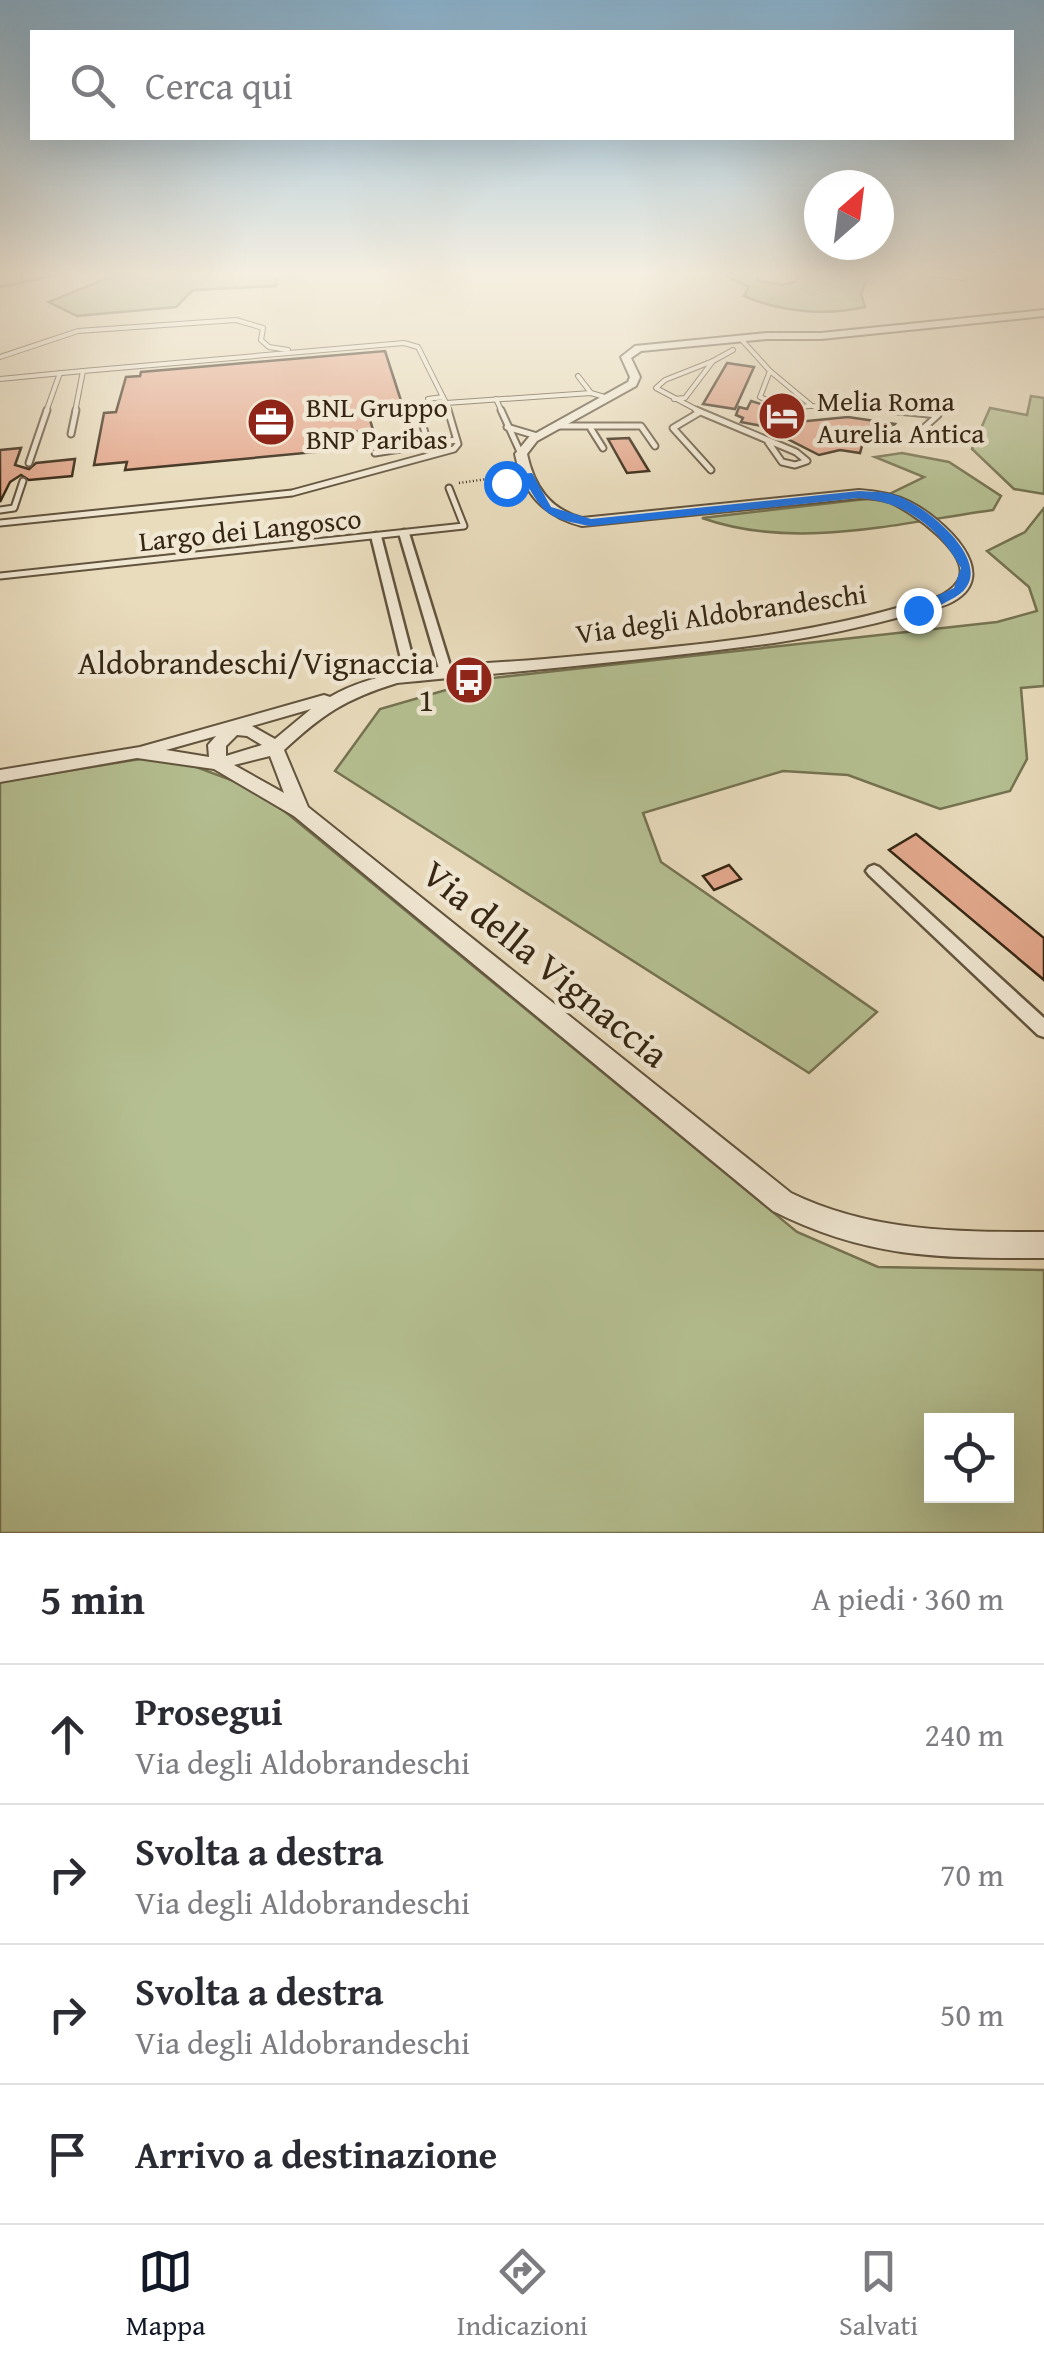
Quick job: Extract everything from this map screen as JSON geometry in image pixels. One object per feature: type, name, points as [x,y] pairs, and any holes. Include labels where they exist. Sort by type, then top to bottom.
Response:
[{"type":"street","points":[[521,454],[537,436],[634,382],[626,358],[631,351],[676,346]]},
{"type":"street","name":"Via degli Aldobrandeschi","points":[[218,764],[277,746],[296,728],[352,692],[411,675],[680,650],[826,631],[932,606],[954,595],[967,577],[966,564],[958,552],[913,507],[892,497],[859,494],[591,523],[546,509],[521,454]]},
{"type":"street","points":[[404,533],[446,672]]},
{"type":"street","points":[[376,536],[411,675]]},
{"type":"street","points":[[137,752],[352,692]]},
{"type":"street","points":[[233,728],[258,732],[277,746],[285,778],[300,811]]},
{"type":"street","points":[[218,764],[217,745],[233,728]]},
{"type":"street","name":"Via della Vignaccia","points":[[0,776],[137,752],[218,764],[300,811],[782,1202],[832,1226],[887,1240],[1044,1245]]},
{"type":"street","points":[[874,872],[1044,1029]]},
{"type":"lane","points":[[0,357],[34,346]]},
{"type":"lane","points":[[267,346],[304,352]]},
{"type":"lane","points":[[0,379],[391,346]]},
{"type":"lane","points":[[0,523],[292,493],[454,448],[456,440],[444,400],[415,346]]},
{"type":"lane","points":[[728,346],[733,350]]},
{"type":"lane","points":[[746,346],[812,406]]},
{"type":"lane","points":[[750,350],[733,350],[658,384],[659,393],[796,452],[807,461],[795,465],[782,462],[768,442]]},
{"type":"lane","points":[[673,399],[691,393],[713,361]]},
{"type":"lane","points":[[770,371],[760,397],[784,408],[812,406],[927,412],[938,416],[916,435]]},
{"type":"lane","points":[[71,434],[83,372]]},
{"type":"lane","points":[[30,462],[60,373]]},
{"type":"lane","points":[[578,376],[591,393]]},
{"type":"lane","points":[[427,439],[422,422],[430,413],[428,399],[496,400],[591,393],[608,398]]},
{"type":"lane","points":[[496,400],[521,454]]},
{"type":"lane","points":[[700,412],[673,428],[711,470]]},
{"type":"lane","points":[[556,426],[592,430],[641,426],[655,446]]},
{"type":"lane","points":[[507,427],[537,436]]},
{"type":"lane","points":[[592,430],[603,448]]},
{"type":"lane","points":[[375,453],[456,440]]},
{"type":"lane","points":[[0,510],[14,508],[23,481]]},
{"type":"lane","name":"Largo dei Langosco","points":[[0,576],[464,526],[449,488]]},
{"type":"path","points":[[462,481],[486,479],[496,484],[493,478],[502,478],[506,483],[512,482],[510,478],[528,475]]},
{"type":"green space","points":[[1031,396],[1044,398],[1044,494],[1014,489],[972,449],[990,408],[1027,415]]},
{"type":"green space","points":[[902,453],[949,462],[1001,496],[993,510],[847,531],[773,532],[737,528],[702,518],[883,497],[924,477],[875,457]]},
{"type":"green space","points":[[1044,508],[1044,686],[1021,688],[1027,759],[1010,791],[940,809],[848,775],[783,771],[643,813],[661,862],[877,1012],[809,1073],[335,771],[380,709],[484,679],[997,622],[1037,611],[1029,587],[987,551],[1025,532]]},
{"type":"green space","points":[[146,758],[191,765],[260,791],[797,1232],[878,1267],[1044,1270],[1044,1533],[0,1533],[0,782]]},
{"type":"building","name":"BNL Gruppo BNP Paribas","points":[[385,351],[404,410],[368,413],[373,430],[314,436],[316,452],[125,470],[127,462],[94,465],[104,413],[116,412],[126,377],[140,376],[141,372]]},
{"type":"building","points":[[727,363],[754,367],[735,409],[703,404]]},
{"type":"building","points":[[751,401],[767,406],[765,410],[775,416],[797,422],[848,417],[895,424],[884,439],[865,435],[860,453],[840,450],[819,455],[762,426],[741,422],[743,418],[736,415],[739,407],[747,409]]},
{"type":"building","points":[[629,438],[649,471],[627,473],[608,439]]},
{"type":"building","points":[[21,448],[15,465],[29,469],[36,463],[75,459],[72,476],[29,480],[21,475],[10,482],[0,502],[0,450]]},
{"type":"building","points":[[916,834],[1044,938],[1044,980],[889,850]]},
{"type":"building","points":[[729,865],[741,879],[714,890],[703,876]]},
{"type":"place","name":"Melia Roma Aurelia Antica","points":[[782,416]]},
{"type":"place","name":"BNL Gruppo BNP Paribas","points":[[271,422]]},
{"type":"place","name":"Aldobrandeschi/Vignaccia 1","points":[[469,680]]},
{"type":"route","points":[[506,483],[512,482],[510,478],[528,475],[546,509],[591,523],[859,494],[892,497],[915,509],[958,552],[968,572],[958,591],[918,610]]}]
